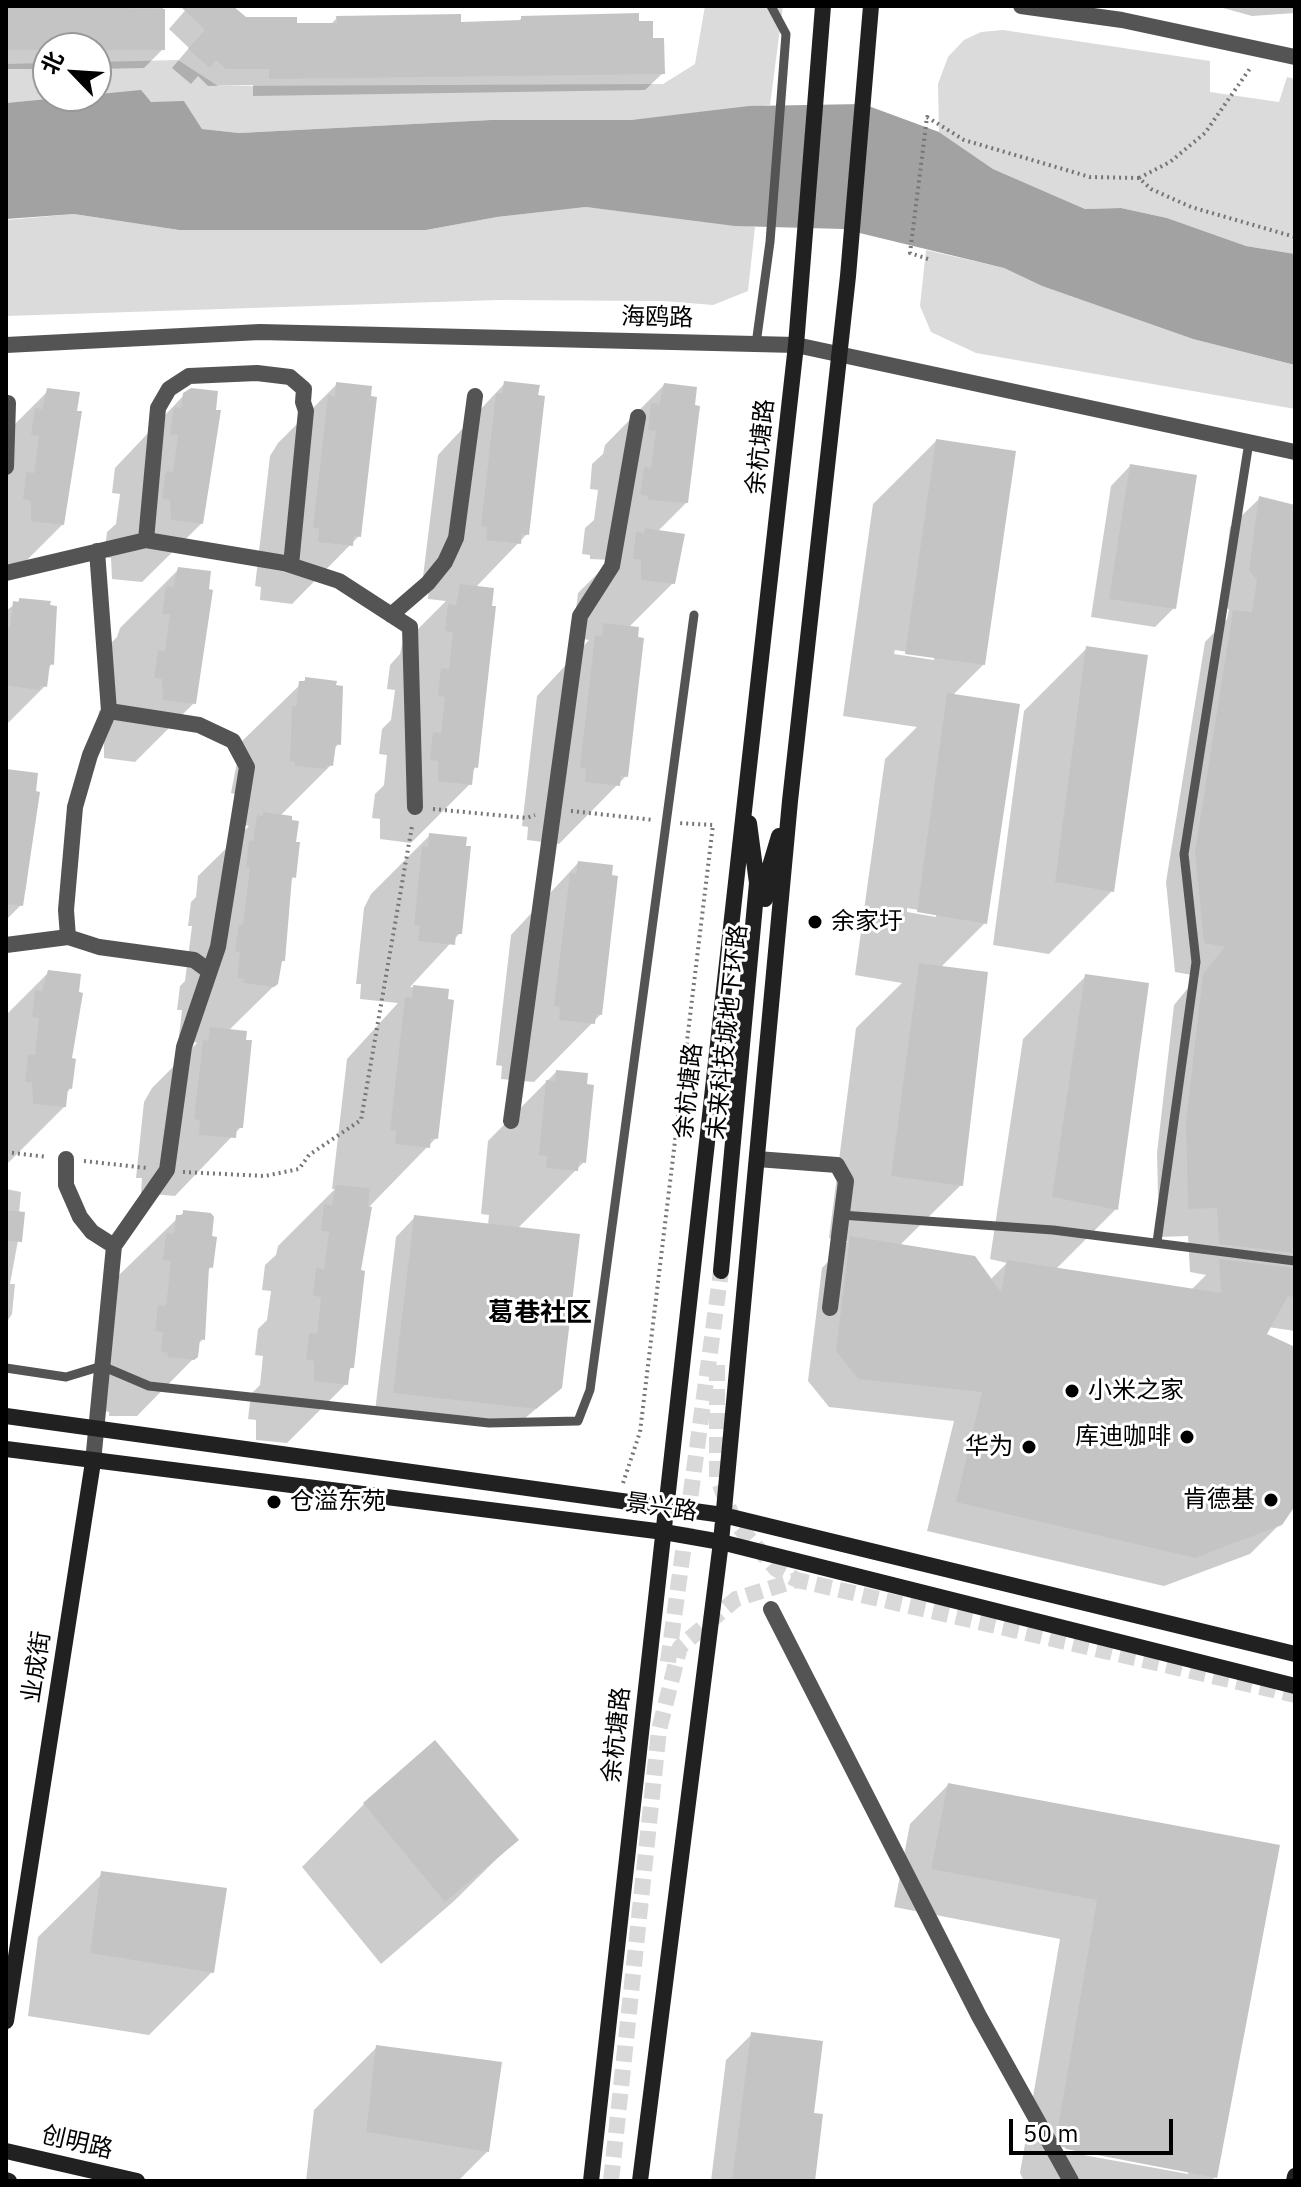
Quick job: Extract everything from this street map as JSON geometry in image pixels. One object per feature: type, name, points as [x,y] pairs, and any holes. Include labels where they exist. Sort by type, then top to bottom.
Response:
[{"type":"main road","name":"余杭塘路","points":[[591,2181],[796,345],[802,239],[823,6]]},
{"type":"main road","points":[[640,2181],[721,1542],[790,801],[848,276],[871,6]]},
{"type":"main road","name":"未来科技城地下环路","points":[[746,798],[757,883],[725,1271],[767,876],[790,801]]},
{"type":"main road","name":"景兴路","points":[[6,1416],[723,1515],[1295,1654]]},
{"type":"main road","name":"景兴路","points":[[6,1449],[664,1532],[721,1542],[1295,1686]]},
{"type":"main road","name":"业成街","points":[[6,2021],[93,1462]]},
{"type":"main road","name":"创明路","points":[[6,2151],[137,2181]]},
{"type":"street","points":[[1021,6],[1122,13],[1295,57]]},
{"type":"street","name":"海鸥路","points":[[6,345],[260,332],[796,345],[1295,452]]},
{"type":"street","points":[[146,540],[158,408],[169,389],[189,376],[257,373],[290,377],[304,389],[306,411],[291,565]]},
{"type":"street","points":[[391,615],[428,583],[445,562],[456,538],[475,396]]},
{"type":"street","points":[[6,467],[8,403]]},
{"type":"street","points":[[511,1121],[580,616],[612,566],[638,417]]},
{"type":"street","points":[[6,573],[146,540],[291,565],[339,581],[410,627],[415,807]]},
{"type":"street","points":[[68,937],[66,910],[75,807],[90,755],[109,711],[97,551]]},
{"type":"street","points":[[93,1462],[114,1246],[167,1170],[184,1047],[218,947],[247,767],[233,741],[199,725],[109,711]]},
{"type":"street","points":[[6,945],[68,937],[99,947],[194,960],[209,971]]},
{"type":"street","points":[[66,1159],[66,1185],[80,1217],[92,1232],[114,1246]]},
{"type":"street","points":[[757,1159],[837,1165],[846,1181],[830,1308]]},
{"type":"street","points":[[771,1609],[979,2016],[1071,2181]]},
{"type":"lane","points":[[756,344],[770,242],[786,34],[771,6]]},
{"type":"lane","points":[[1157,1242],[1196,962],[1184,854],[1249,442]]},
{"type":"lane","points":[[6,1368],[66,1377],[102,1366],[149,1386],[489,1423],[578,1421],[590,1390],[694,615]]},
{"type":"lane","points":[[841,1215],[1053,1230],[1295,1261]]},
{"type":"path","points":[[928,259],[910,253],[927,117],[964,140],[1090,177],[1139,178],[1170,162],[1205,133],[1261,50]]},
{"type":"path","points":[[1139,178],[1151,189],[1191,207],[1295,237]]},
{"type":"path","points":[[6,1152],[217,1176],[265,1176],[299,1169],[309,1155],[361,1120],[415,807],[527,818],[556,809],[713,825],[640,1432],[617,1501]]},
{"type":"shaded area","points":[[705,6],[783,6],[770,105],[631,120],[491,120],[239,133],[202,129],[184,101],[169,104],[112,97],[112,62],[178,60],[218,86],[663,84],[695,64]]},
{"type":"shaded area","points":[[1003,30],[1210,61],[1210,92],[1279,102],[1287,77],[1295,79],[1295,254],[1246,246],[1167,218],[1121,208],[1085,209],[993,169],[939,132],[938,84],[948,57],[964,40],[981,32]]},
{"type":"shaded area","points":[[32,63],[32,101],[6,103],[6,64]]},
{"type":"shaded area","points":[[141,90],[151,102],[184,101],[202,129],[239,133],[491,120],[631,120],[749,106],[863,104],[939,132],[993,169],[1085,209],[1121,208],[1167,218],[1246,246],[1295,254],[1295,365],[1193,339],[1042,286],[1004,268],[843,229],[735,226],[586,207],[497,217],[426,230],[179,230],[74,214],[6,219],[6,103],[32,100],[32,112],[112,112],[112,93]]},
{"type":"shaded area","points":[[586,207],[755,227],[748,291],[713,305],[664,301],[498,300],[6,316],[6,220],[74,214],[179,230],[426,230],[497,217]]},
{"type":"shaded area","points":[[926,250],[1004,268],[1042,286],[1193,339],[1295,365],[1295,409],[976,353],[931,332],[920,306]]},
{"type":"building","points":[[6,6],[165,9],[165,50],[112,50],[112,32],[32,32],[32,50],[6,50]]},
{"type":"building","points":[[180,6],[233,6],[246,17],[297,17],[297,23],[337,23],[336,16],[461,14],[461,22],[521,20],[521,16],[639,13],[639,21],[653,21],[653,38],[664,38],[665,74],[269,79],[269,69],[226,69],[216,60],[210,68],[188,49],[205,30]]},
{"type":"building","points":[[504,381],[540,385],[538,395],[545,396],[529,535],[522,534],[521,544],[486,540],[487,527],[481,526],[496,393],[502,394]]},
{"type":"building","points":[[336,382],[372,386],[371,396],[377,397],[361,537],[354,536],[353,546],[318,542],[319,528],[313,528],[328,395],[335,396]]},
{"type":"building","points":[[664,383],[697,387],[695,405],[700,406],[688,503],[648,500],[648,496],[640,495],[644,467],[651,468],[656,431],[648,430],[651,403],[659,404]]},
{"type":"building","points":[[47,388],[80,392],[77,411],[82,411],[64,525],[31,521],[31,501],[23,499],[26,472],[34,473],[39,436],[31,435],[35,408],[42,409]]},
{"type":"building","points":[[191,388],[218,391],[216,410],[221,410],[203,524],[171,520],[170,500],[162,498],[166,471],[173,472],[178,435],[170,434],[174,407],[181,408],[183,393]]},
{"type":"building","points":[[936,439],[1016,451],[985,665],[905,654]]},
{"type":"building","points":[[1130,464],[1197,475],[1176,609],[1109,599]]},
{"type":"building","points":[[1259,496],[1295,505],[1295,1253],[1219,1244],[1217,1208],[1188,1209],[1186,1122],[1203,974],[1225,947],[1204,943],[1195,852],[1233,610],[1252,612],[1257,580],[1249,570]]},
{"type":"building","points":[[645,528],[685,534],[675,584],[641,580],[641,560],[633,559],[636,532],[644,533]]},
{"type":"building","points":[[178,567],[211,571],[209,589],[213,590],[196,704],[163,700],[162,679],[154,678],[158,650],[165,651],[170,614],[162,614],[166,586],[173,587]]},
{"type":"building","points":[[460,584],[494,588],[492,606],[496,606],[478,768],[474,767],[472,785],[438,781],[438,761],[430,760],[433,732],[441,733],[445,697],[438,696],[441,668],[449,669],[453,632],[445,631],[448,604],[456,605]]},
{"type":"building","points":[[19,598],[51,601],[50,605],[57,606],[54,665],[50,664],[47,687],[41,686],[40,690],[9,686],[6,682],[6,627],[10,627],[13,601],[19,602]]},
{"type":"building","points":[[603,623],[639,627],[638,637],[644,638],[628,777],[621,776],[620,786],[585,782],[586,769],[580,768],[595,635],[602,636]]},
{"type":"building","points":[[1086,646],[1148,655],[1114,892],[1055,882]]},
{"type":"building","points":[[305,677],[337,681],[336,685],[343,686],[341,745],[336,744],[333,766],[327,765],[326,769],[295,766],[295,762],[290,761],[292,706],[296,706],[299,681],[305,681]]},
{"type":"building","points":[[947,693],[1020,704],[987,924],[917,912]]},
{"type":"building","points":[[6,769],[38,773],[36,791],[40,792],[23,906],[6,904]]},
{"type":"building","points":[[263,812],[292,816],[292,820],[299,821],[296,842],[300,842],[296,878],[292,877],[285,961],[282,961],[278,984],[274,987],[243,983],[244,979],[237,978],[240,952],[235,951],[239,925],[243,925],[250,868],[246,867],[249,841],[253,841],[257,815],[263,816]]},
{"type":"building","points":[[429,833],[467,837],[466,846],[471,846],[462,934],[456,934],[455,945],[418,941],[420,926],[414,925],[422,846],[428,847]]},
{"type":"building","points":[[578,861],[613,865],[612,875],[618,876],[602,1015],[596,1014],[595,1024],[559,1020],[560,1007],[554,1006],[570,873],[576,874]]},
{"type":"building","points":[[919,963],[988,972],[963,1186],[891,1176]]},
{"type":"building","points":[[48,970],[81,974],[79,992],[83,993],[72,1058],[76,1059],[66,1107],[33,1104],[32,1082],[25,1082],[28,1054],[35,1055],[39,1018],[32,1017],[35,990],[42,991]]},
{"type":"building","points":[[1085,974],[1149,983],[1118,1210],[1052,1197]]},
{"type":"building","points":[[413,985],[449,989],[448,999],[454,1000],[438,1139],[431,1138],[430,1148],[395,1144],[396,1131],[390,1130],[405,997],[412,998]]},
{"type":"building","points":[[210,1027],[247,1031],[246,1040],[252,1040],[243,1128],[237,1128],[236,1138],[199,1135],[200,1120],[194,1119],[203,1040],[208,1041]]},
{"type":"building","points":[[556,1070],[588,1073],[587,1084],[594,1085],[586,1163],[579,1162],[578,1171],[546,1168],[547,1156],[539,1155],[546,1080],[555,1081]]},
{"type":"building","points":[[336,1185],[370,1188],[368,1206],[372,1207],[361,1270],[365,1271],[354,1368],[350,1368],[348,1385],[314,1381],[314,1361],[306,1360],[309,1333],[317,1334],[321,1297],[313,1296],[316,1268],[324,1269],[329,1232],[321,1231],[324,1204],[332,1205]]},
{"type":"building","points":[[6,1210],[25,1212],[22,1242],[6,1241]]},
{"type":"building","points":[[183,1210],[211,1213],[214,1217],[212,1236],[217,1237],[213,1268],[209,1267],[205,1340],[200,1339],[198,1357],[194,1360],[167,1357],[168,1353],[161,1352],[163,1332],[155,1331],[158,1305],[166,1306],[171,1261],[163,1260],[166,1233],[174,1234],[176,1215],[183,1215]]},
{"type":"building","points":[[414,1215],[580,1234],[562,1388],[536,1409],[393,1393]]},
{"type":"building","points":[[850,1236],[975,1256],[1001,1292],[1007,1260],[1221,1293],[1219,1259],[1295,1268],[1295,1298],[1288,1296],[1267,1334],[1295,1347],[1295,1506],[1282,1525],[1195,1558],[956,1502],[982,1392],[858,1379],[836,1351]]},
{"type":"building","points":[[435,1740],[519,1840],[445,1902],[363,1803]]},
{"type":"building","points":[[948,1783],[1280,1845],[1217,2178],[1066,2149],[1057,2134],[1097,1900],[931,1869]]},
{"type":"building","points":[[101,1871],[227,1888],[214,1973],[90,1953]]},
{"type":"building","points":[[751,2032],[823,2041],[814,2113],[823,2114],[815,2181],[732,2181]]},
{"type":"building","points":[[376,2045],[502,2062],[489,2152],[366,2132]]},
{"type":"tunnel","points":[[668,1662],[721,1271]]},
{"type":"tunnel","points":[[717,1365],[717,1477],[734,1521],[776,1569],[797,1580]]},
{"type":"tunnel","points":[[611,2181],[659,1730],[680,1647],[736,1599],[797,1580],[1295,1695]]},
{"type":"place","name":"余家圩","points":[[815,922]]},
{"type":"place","name":"小米之家","points":[[1072,1391]]},
{"type":"place","name":"库迪咖啡","points":[[1187,1437]]},
{"type":"place","name":"华为","points":[[1029,1447]]},
{"type":"place","name":"肯德基","points":[[1271,1500]]},
{"type":"place","name":"仓溢东苑","points":[[274,1502]]},
{"type":"district","name":"葛巷社区","points":[[540,1313]]}]
